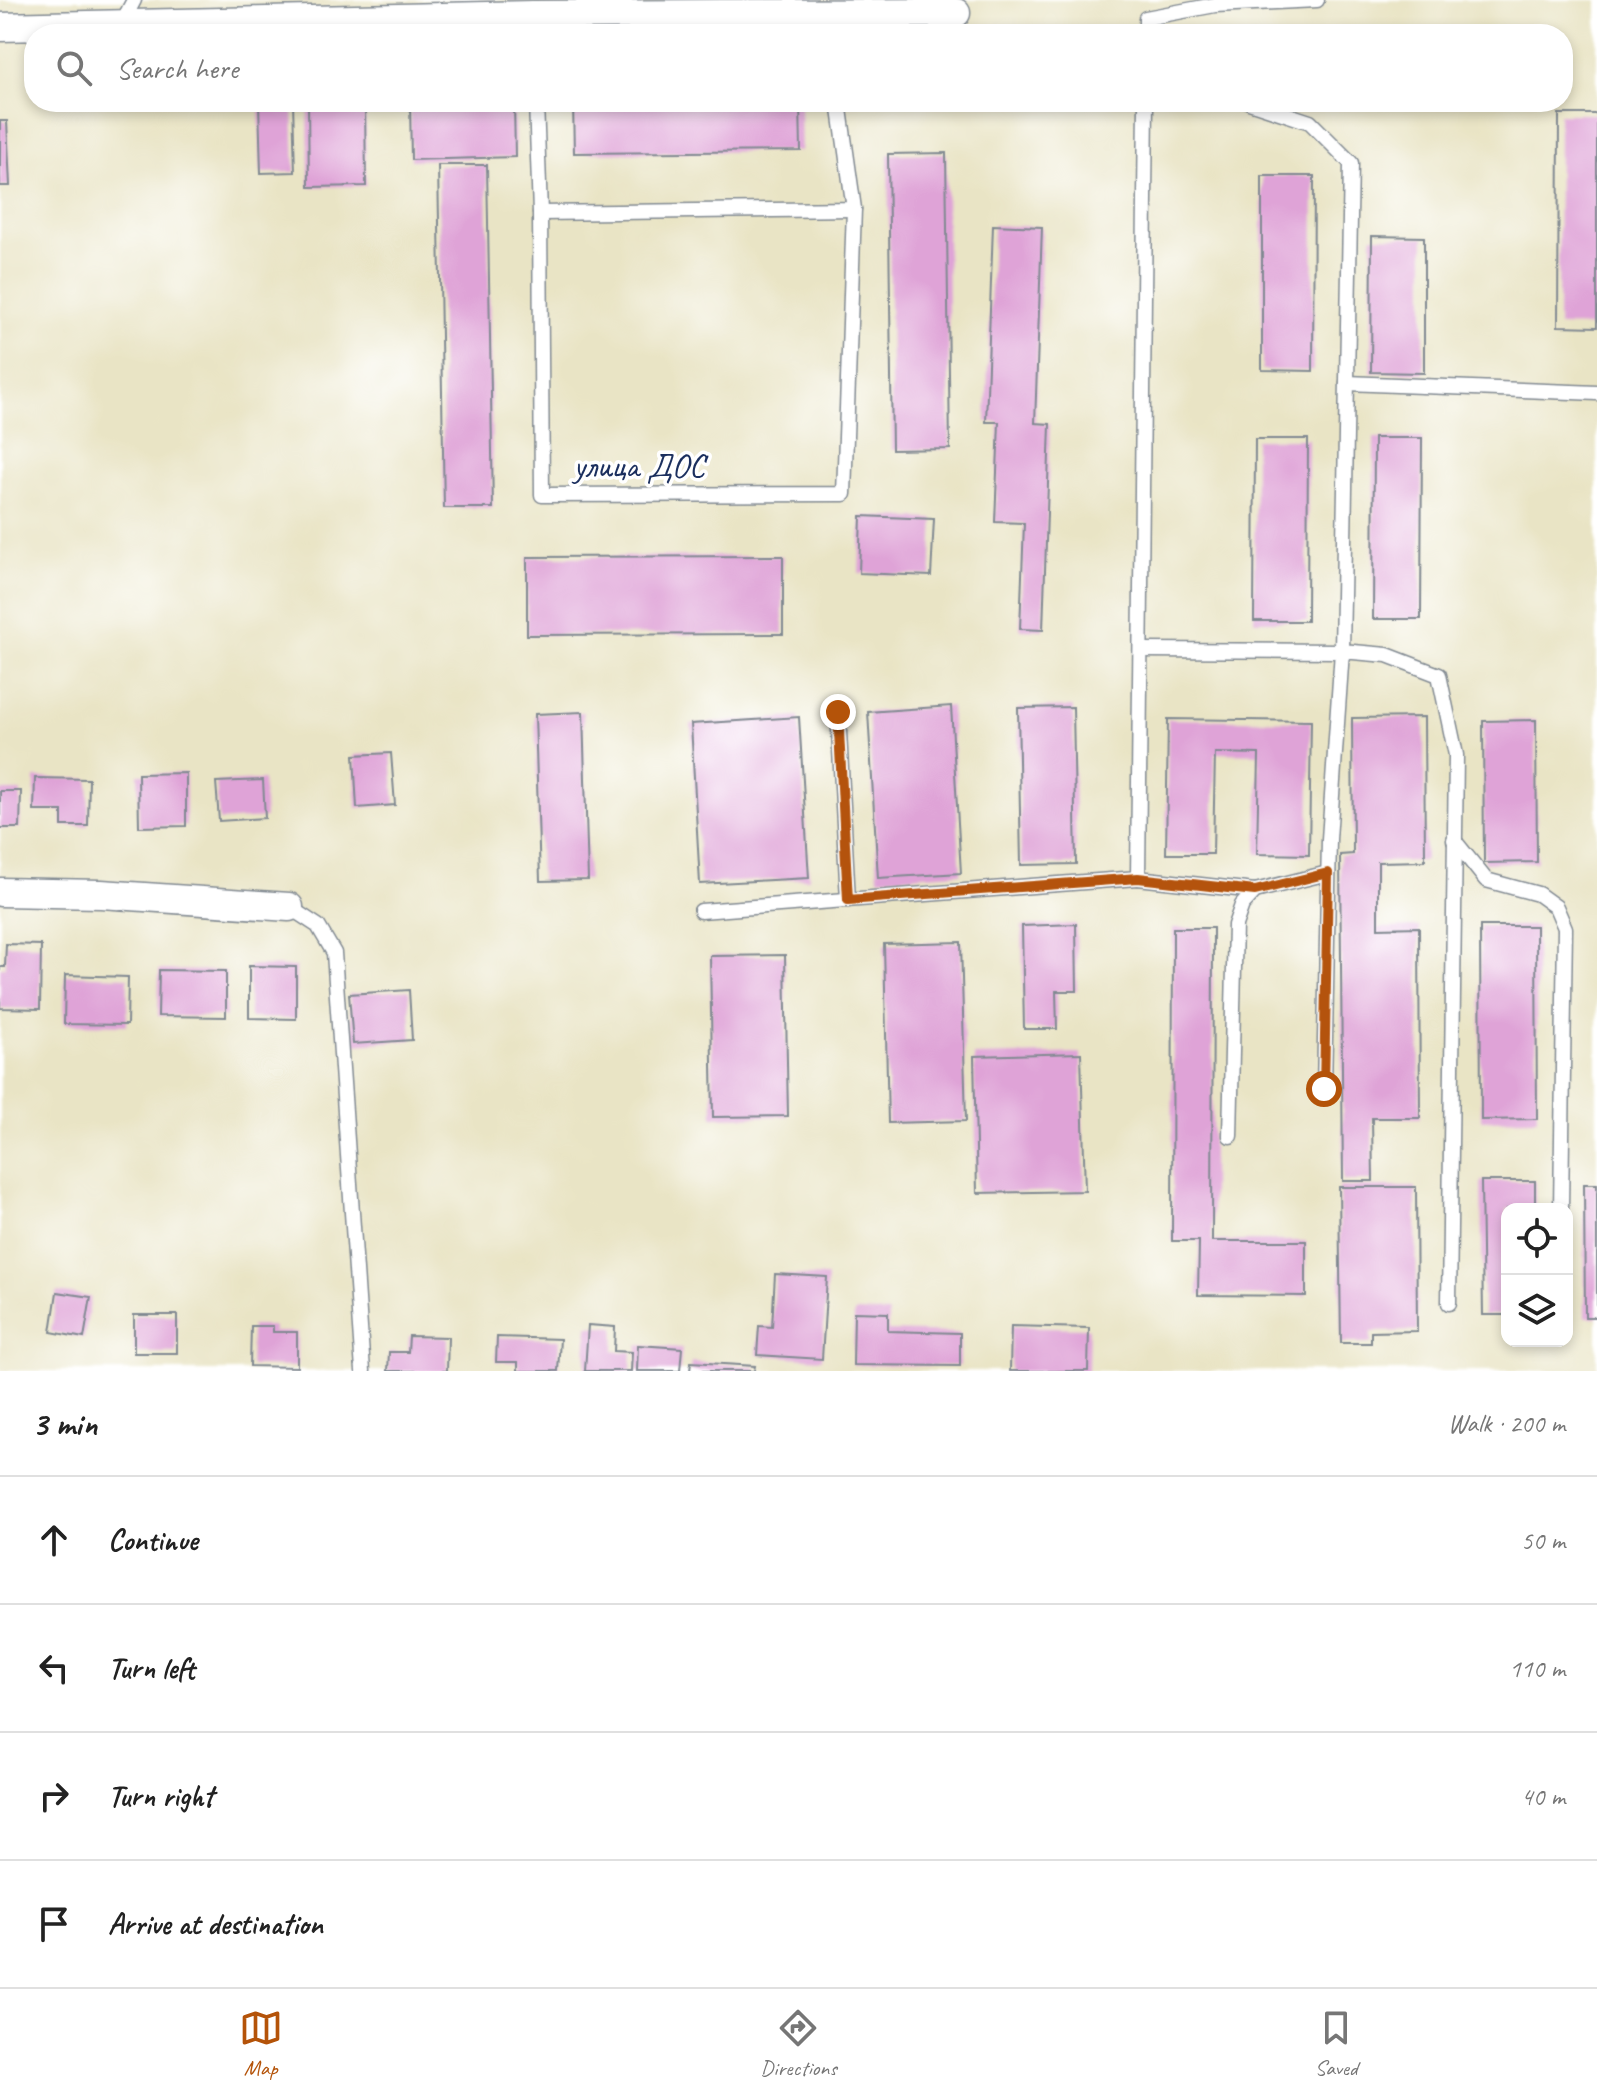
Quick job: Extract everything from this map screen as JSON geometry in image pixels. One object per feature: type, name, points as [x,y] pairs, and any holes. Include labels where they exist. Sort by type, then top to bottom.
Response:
[{"type":"street","points":[[0,27],[128,11],[533,24],[855,12],[956,13]]},
{"type":"street","points":[[0,892],[101,894],[289,907]]},
{"type":"lane","points":[[1146,24],[1146,18],[1215,5],[1317,0]]},
{"type":"lane","points":[[855,12],[874,24]]},
{"type":"lane","name":"улица ДОС","points":[[536,112],[542,495],[844,494],[854,209]]},
{"type":"lane","points":[[540,213],[854,209],[840,112]]},
{"type":"lane","points":[[1138,878],[1146,112]]},
{"type":"lane","points":[[1280,112],[1310,122],[1351,163],[1342,651],[1328,873],[1324,1089]]},
{"type":"lane","points":[[1347,383],[1597,393]]},
{"type":"lane","points":[[1141,650],[1342,651],[1387,655],[1439,675],[1456,755],[1449,1303]]},
{"type":"lane","points":[[838,712],[848,900]]},
{"type":"lane","points":[[1454,840],[1486,880],[1538,894],[1556,907],[1565,928],[1561,1203]]},
{"type":"lane","points":[[701,911],[1138,878],[1255,891],[1328,873]]},
{"type":"lane","points":[[1230,1136],[1235,925],[1242,905],[1255,891]]},
{"type":"lane","points":[[289,907],[318,926],[334,953],[363,1371]]},
{"type":"building","points":[[259,112],[293,112],[295,172],[261,173]]},
{"type":"building","points":[[308,112],[365,112],[366,186],[309,187]]},
{"type":"building","points":[[410,112],[514,112],[515,157],[411,160]]},
{"type":"building","points":[[573,112],[800,112],[801,151],[574,153]]},
{"type":"building","points":[[1559,114],[1597,114],[1597,327],[1558,326]]},
{"type":"building","points":[[0,121],[7,121],[10,186],[0,186]]},
{"type":"building","points":[[946,153],[950,449],[892,450],[888,154]]},
{"type":"building","points":[[438,165],[487,165],[493,508],[444,508]]},
{"type":"building","points":[[1262,176],[1314,176],[1313,371],[1262,370]]},
{"type":"building","points":[[993,225],[1042,227],[1035,423],[1050,424],[1043,630],[1020,629],[1024,523],[995,522],[999,422],[986,422]]},
{"type":"building","points":[[1372,236],[1424,237],[1424,373],[1371,372]]},
{"type":"building","points":[[1374,438],[1422,438],[1421,619],[1373,619]]},
{"type":"building","points":[[1255,439],[1308,439],[1307,621],[1254,621]]},
{"type":"building","points":[[861,516],[934,519],[931,576],[859,573]]},
{"type":"building","points":[[783,556],[783,634],[527,635],[527,557]]},
{"type":"building","points":[[951,706],[961,873],[878,878],[868,712]]},
{"type":"building","points":[[1073,707],[1076,864],[1021,865],[1018,708]]},
{"type":"building","points":[[583,712],[588,880],[540,881],[535,714]]},
{"type":"building","points":[[799,717],[809,878],[700,884],[691,724]]},
{"type":"building","points":[[1424,717],[1425,861],[1378,862],[1378,928],[1419,927],[1420,1118],[1372,1118],[1373,1181],[1343,1181],[1340,855],[1353,854],[1352,718]]},
{"type":"building","points":[[1168,719],[1311,721],[1309,855],[1257,854],[1259,754],[1215,753],[1213,854],[1166,854]]},
{"type":"building","points":[[1536,720],[1537,862],[1484,863],[1483,721]]},
{"type":"building","points":[[391,753],[395,805],[357,808],[354,755]]},
{"type":"building","points":[[186,773],[186,826],[139,827],[138,774]]},
{"type":"building","points":[[35,778],[89,779],[88,826],[62,826],[62,811],[34,811]]},
{"type":"building","points":[[263,780],[265,818],[219,821],[216,782]]},
{"type":"building","points":[[0,791],[21,791],[20,828],[0,828]]},
{"type":"building","points":[[1076,924],[1077,991],[1056,991],[1057,1029],[1024,1029],[1022,926]]},
{"type":"building","points":[[1480,926],[1536,926],[1537,1119],[1481,1120]]},
{"type":"building","points":[[1173,928],[1213,928],[1212,1241],[1306,1241],[1306,1296],[1198,1295],[1199,1241],[1172,1241]]},
{"type":"building","points":[[961,942],[966,1121],[888,1123],[884,944]]},
{"type":"building","points":[[6,944],[41,945],[40,1009],[0,1008],[0,967],[5,967]]},
{"type":"building","points":[[785,955],[788,1116],[713,1117],[710,956]]},
{"type":"building","points":[[249,966],[296,967],[296,1019],[249,1018]]},
{"type":"building","points":[[159,970],[226,971],[226,1017],[158,1016]]},
{"type":"building","points":[[65,975],[128,977],[127,1025],[64,1024]]},
{"type":"building","points":[[409,990],[412,1040],[353,1044],[349,994]]},
{"type":"building","points":[[1081,1053],[1085,1191],[977,1193],[974,1056]]},
{"type":"building","points":[[1481,1181],[1535,1181],[1535,1203],[1501,1203],[1501,1315],[1483,1315]]},
{"type":"building","points":[[1584,1184],[1597,1184],[1597,1317],[1585,1317]]},
{"type":"building","points":[[1339,1187],[1416,1187],[1417,1331],[1371,1332],[1371,1343],[1341,1343]]},
{"type":"building","points":[[775,1274],[827,1277],[822,1359],[757,1355],[759,1326],[772,1327]]},
{"type":"building","points":[[57,1292],[91,1297],[84,1338],[51,1332]]},
{"type":"building","points":[[854,1312],[888,1313],[888,1331],[960,1333],[960,1366],[853,1365]]},
{"type":"building","points":[[134,1315],[177,1315],[177,1353],[134,1353]]},
{"type":"building","points":[[588,1325],[615,1327],[614,1351],[632,1352],[631,1371],[585,1371]]},
{"type":"building","points":[[251,1326],[273,1326],[273,1332],[297,1332],[297,1367],[250,1366]]},
{"type":"building","points":[[1011,1326],[1089,1328],[1088,1371],[1010,1371]]},
{"type":"building","points":[[409,1336],[448,1337],[447,1371],[388,1371],[389,1352],[408,1352]]},
{"type":"building","points":[[497,1337],[560,1339],[558,1371],[518,1371],[518,1362],[496,1362]]},
{"type":"building","points":[[638,1345],[682,1348],[680,1371],[637,1371]]},
{"type":"building","points":[[691,1362],[755,1366],[754,1371],[690,1371]]},
{"type":"route","points":[[838,712],[848,900],[1138,878],[1255,891],[1328,873],[1324,1089]]}]
